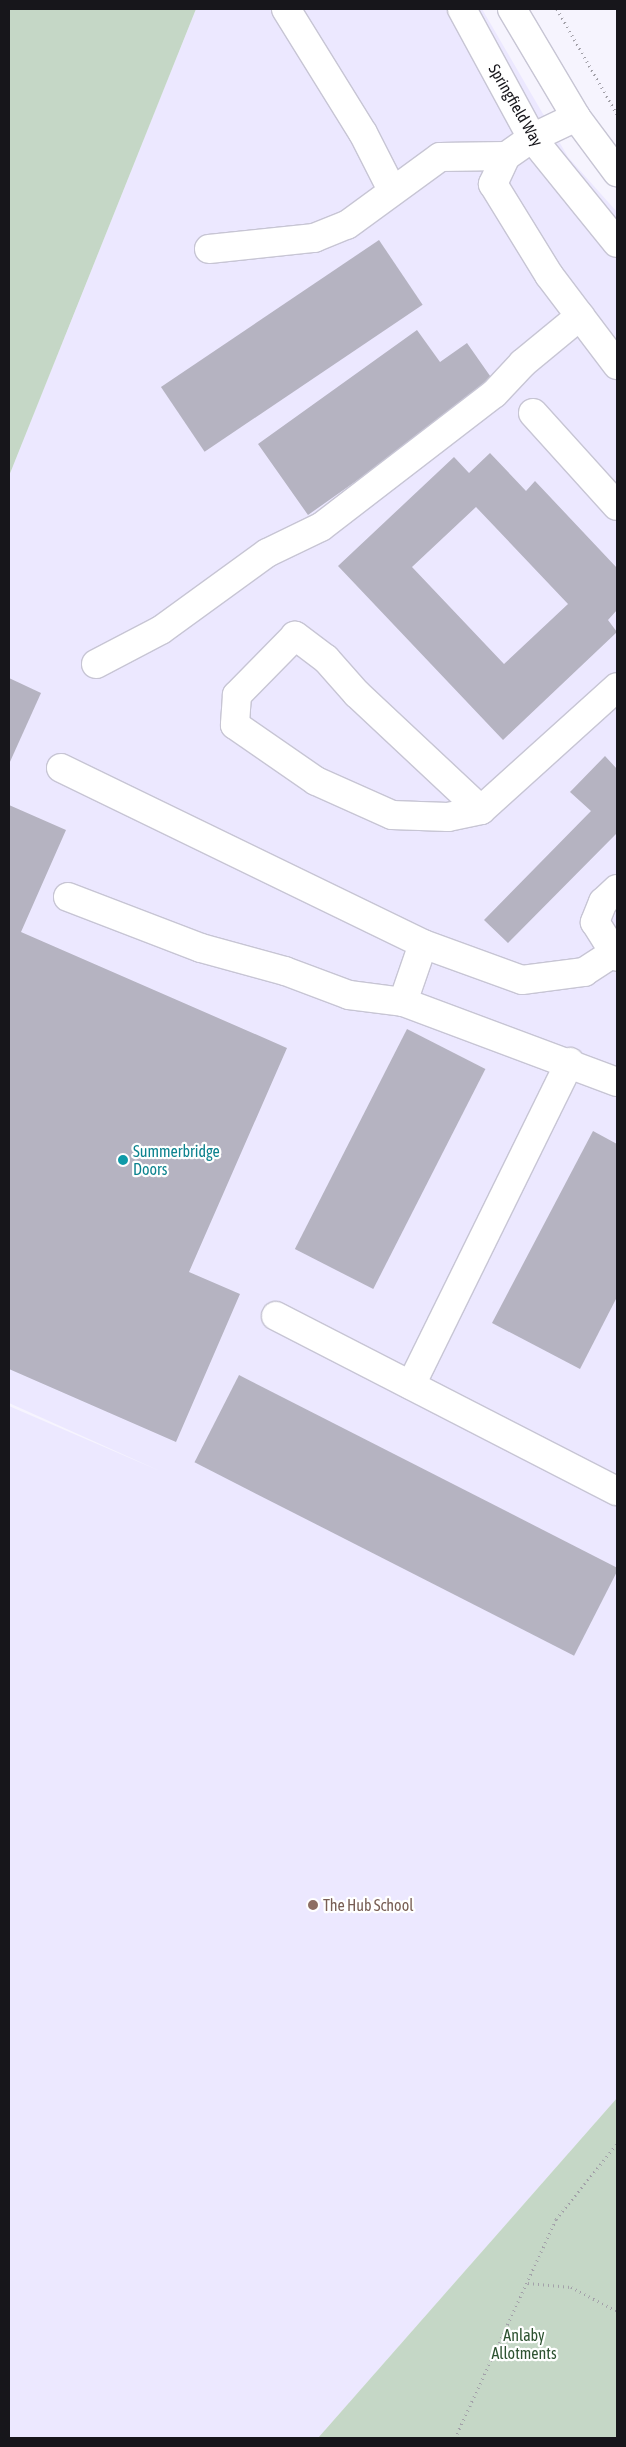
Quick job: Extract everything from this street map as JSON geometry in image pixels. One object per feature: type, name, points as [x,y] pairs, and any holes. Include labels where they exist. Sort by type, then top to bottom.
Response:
[{"type":"main road","points":[[286,9],[363,133],[392,190]]},
{"type":"main road","name":"Springfield Way","points":[[462,9],[532,138],[617,243]]},
{"type":"main road","points":[[512,9],[576,117],[617,172]]},
{"type":"main road","points":[[576,117],[532,138],[506,156],[493,184],[549,276],[617,365]]},
{"type":"main road","points":[[209,249],[314,238],[347,225],[392,190],[440,157],[506,156]]},
{"type":"main road","points":[[96,664],[161,630],[267,553],[322,527],[494,394],[523,363],[580,316]]},
{"type":"main road","points":[[533,413],[617,506]]},
{"type":"main road","points":[[482,810],[357,694],[326,659],[295,636],[237,694],[235,725],[316,781],[392,815],[448,817],[482,810],[617,687]]},
{"type":"main road","points":[[62,768],[423,944],[522,980],[584,972],[615,956],[595,922],[604,902],[617,889]]},
{"type":"main road","points":[[68,897],[201,948],[285,971],[349,995],[403,1002],[570,1062],[617,1082]]},
{"type":"main road","points":[[403,1002],[423,944]]},
{"type":"main road","points":[[411,1385],[570,1062]]},
{"type":"main road","points":[[276,1316],[617,1490]]},
{"type":"path","points":[[557,9],[617,114]]},
{"type":"path","points":[[455,2438],[556,2220],[617,2144]]},
{"type":"path","points":[[528,2284],[571,2287],[617,2311]]},
{"type":"shaded area","points":[[196,9],[482,9],[568,157],[617,212],[617,2098],[318,2438],[9,2438],[9,1406],[160,1471],[9,1403],[9,476]]},
{"type":"green space","points":[[9,9],[196,9],[9,476]]},
{"type":"green space","name":"Anlaby Allotments","points":[[617,2098],[617,2438],[318,2438]]},
{"type":"building","points":[[379,240],[423,305],[205,452],[161,387]]},
{"type":"building","points":[[417,330],[440,362],[467,343],[495,383],[308,515],[258,444]]},
{"type":"building","points":[[490,453],[526,491],[535,481],[617,568],[617,610],[608,620],[617,632],[503,740],[338,566],[454,457],[469,473]],"holes":[[[476,507],[568,604],[504,664],[412,567]]]},
{"type":"building","points":[[9,678],[41,693],[9,764]]},
{"type":"building","points":[[605,756],[617,769],[617,833],[508,943],[484,920],[591,811],[570,792]]},
{"type":"building","name":"Summerbridge Doors","points":[[9,805],[66,830],[21,932],[287,1048],[189,1272],[240,1294],[176,1442],[9,1369]]},
{"type":"building","points":[[407,1029],[485,1069],[373,1289],[295,1249]]},
{"type":"building","points":[[593,1131],[617,1144],[617,1297],[580,1369],[492,1323]]},
{"type":"building","points":[[239,1375],[617,1568],[617,1571],[574,1656],[195,1462]]},
{"type":"place","name":"Summerbridge Doors","points":[[123,1160]]},
{"type":"place","name":"The Hub School","points":[[313,1905]]}]
